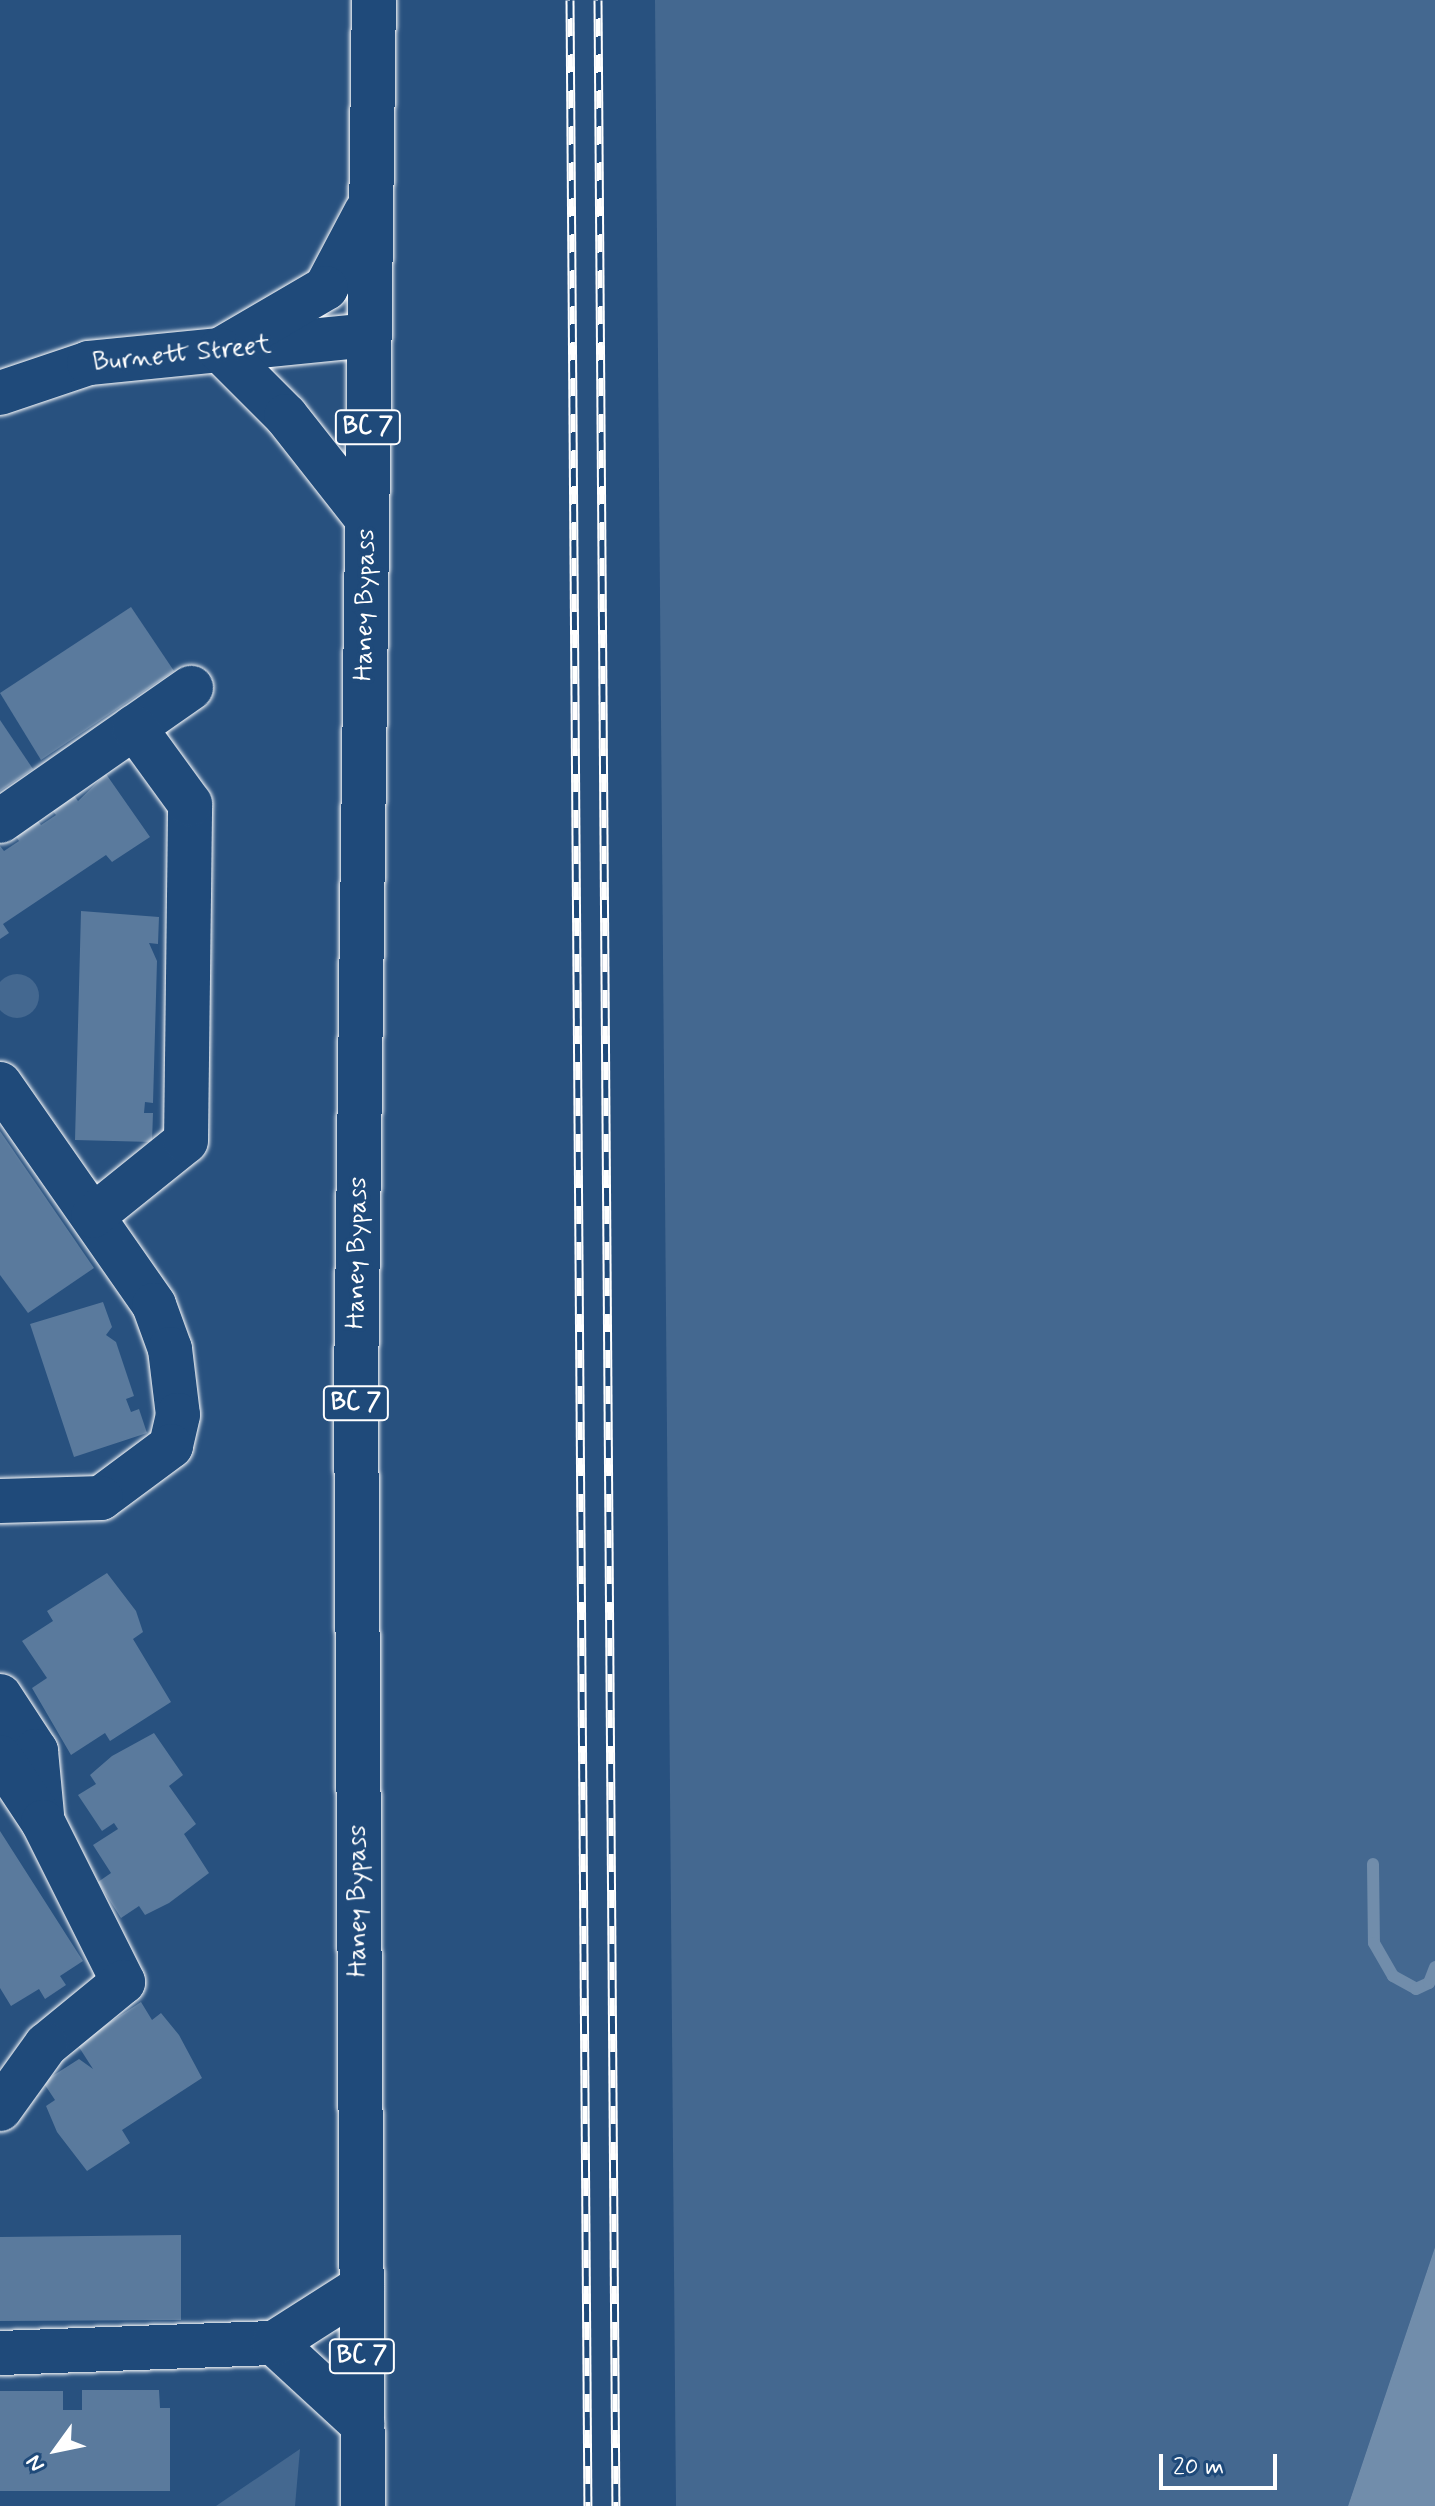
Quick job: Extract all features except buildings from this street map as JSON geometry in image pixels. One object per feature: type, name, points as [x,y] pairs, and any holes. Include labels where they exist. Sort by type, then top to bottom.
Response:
[{"type":"main road","name":"Haney Bypass","points":[[363,2506],[356,1386],[374,0]]},
{"type":"main road","points":[[367,519],[286,416],[220,350],[326,288],[371,202]]},
{"type":"main road","name":"Burnett Street","points":[[0,393],[89,363],[369,335]]},
{"type":"main road","points":[[0,821],[191,688]]},
{"type":"main road","points":[[93,1216],[186,1141],[190,804],[134,727]]},
{"type":"main road","points":[[0,1084],[154,1305],[170,1349],[178,1415],[171,1446],[101,1498],[0,1501]]},
{"type":"main road","points":[[0,1696],[36,1751],[43,1822]]},
{"type":"main road","points":[[0,1757],[43,1822],[123,1982],[46,2045],[0,2109]]},
{"type":"main road","points":[[0,2353],[274,2343],[362,2287]]},
{"type":"main road","points":[[274,2343],[362,2424]]},
{"type":"shaded area","points":[[655,0],[1435,0],[1435,2247],[1348,2506],[676,2506]]},
{"type":"shaded area","points":[[17,974],[33,980],[39,996],[33,1012],[17,1018],[1,1012],[-5,996],[1,980]]},
{"type":"shaded area","points":[[1435,2247],[1435,2506],[1348,2506]]},
{"type":"shaded area","points":[[300,2449],[295,2506],[216,2506]]},
{"type":"waterway","points":[[1373,1864],[1374,1943],[1393,1976],[1416,1989],[1429,1983],[1435,1967]]},
{"type":"railway","points":[[570,0],[588,2506]]},
{"type":"railway","points":[[598,0],[616,2506]]}]
